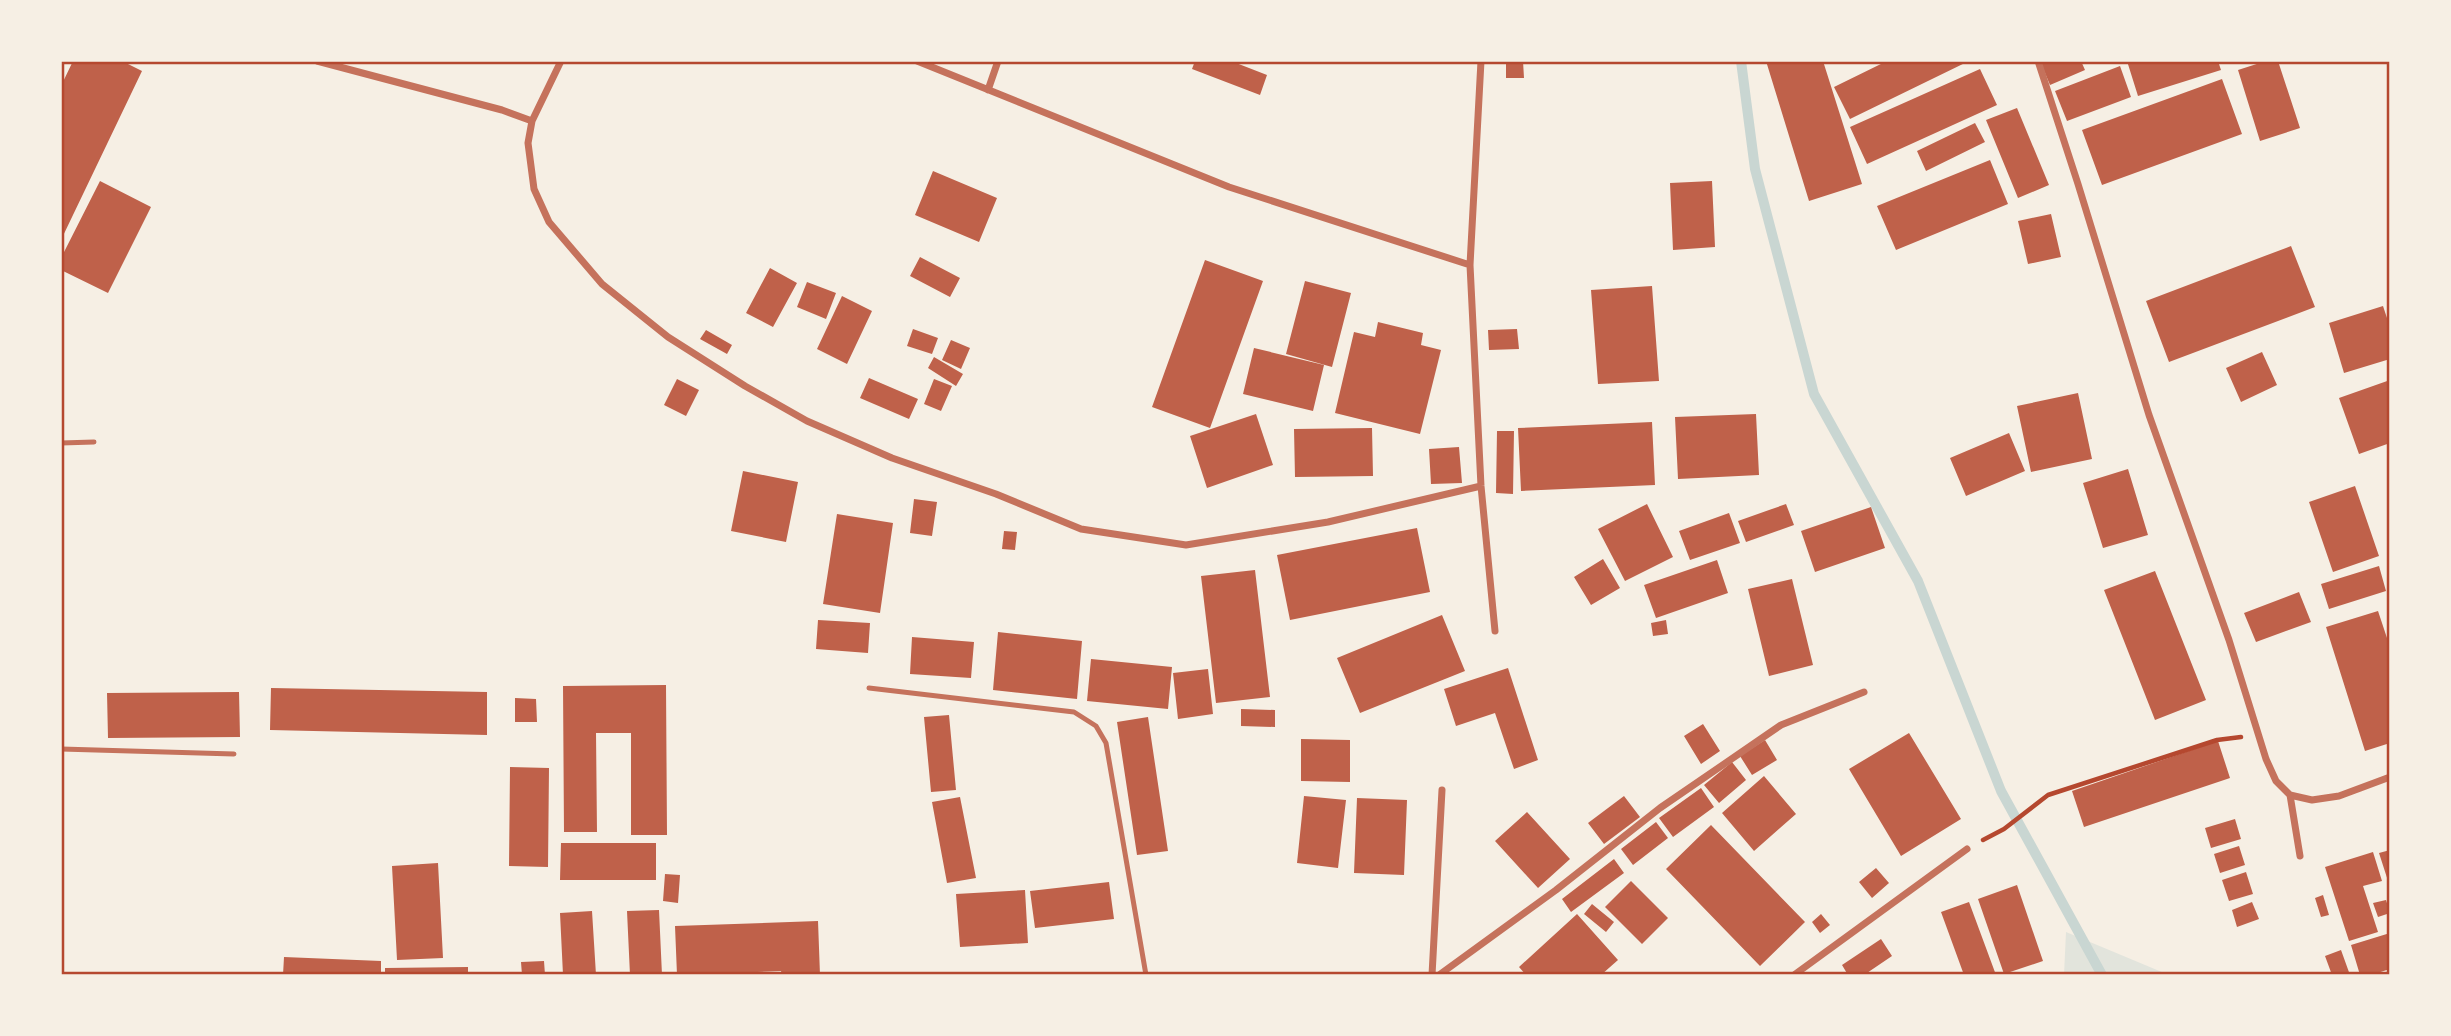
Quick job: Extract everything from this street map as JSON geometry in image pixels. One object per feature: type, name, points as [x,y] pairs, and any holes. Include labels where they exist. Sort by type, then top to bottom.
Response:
[{"type":"street","points":[[317,61],[502,110],[532,121]]},
{"type":"street","points":[[561,61],[532,121],[528,143],[534,189],[549,222],[602,284],[668,337],[745,386],[807,421],[892,458],[996,494],[1081,529],[1186,545],[1328,522],[1481,486]]},
{"type":"street","points":[[917,61],[1229,187],[1470,265]]},
{"type":"street","points":[[988,90],[998,61]]},
{"type":"street","points":[[1481,61],[1470,265],[1481,486],[1495,631]]},
{"type":"street","points":[[2038,61],[2149,415],[2229,640],[2259,735],[2276,780],[2290,795],[2300,856]]},
{"type":"street","points":[[1439,975],[1556,890],[1660,808],[1781,725],[1864,692]]},
{"type":"street","points":[[2290,795],[2312,800],[2339,796],[2390,777]]},
{"type":"street","points":[[1432,975],[1442,790]]},
{"type":"street","points":[[1794,975],[1967,849]]},
{"type":"lane","points":[[61,443],[94,442]]},
{"type":"lane","points":[[869,688],[1074,712],[1096,726],[1106,743],[1146,975]]},
{"type":"lane","points":[[61,749],[234,754]]},
{"type":"path","points":[[2004,829],[2048,795],[2217,740],[2259,735]]},
{"type":"shaded area","points":[[2066,932],[2169,975],[2064,975]]},
{"type":"building","points":[[73,61],[122,61],[142,71],[61,240],[61,86]]},
{"type":"building","points":[[1195,61],[1231,61],[1267,75],[1260,95],[1192,69]]},
{"type":"building","points":[[1506,61],[1523,61],[1524,78],[1506,78]]},
{"type":"building","points":[[1766,61],[1823,61],[1862,184],[1809,201]]},
{"type":"building","points":[[1887,61],[1969,61],[1850,119],[1834,87]]},
{"type":"building","points":[[2040,61],[2081,61],[2085,70],[2050,85]]},
{"type":"building","points":[[2127,61],[2218,61],[2221,70],[2138,96]]},
{"type":"building","points":[[2266,61],[2278,61],[2300,128],[2260,141],[2238,70]]},
{"type":"building","points":[[2120,66],[2131,97],[2067,121],[2055,91]]},
{"type":"building","points":[[1980,69],[1997,105],[1867,164],[1850,127]]},
{"type":"building","points":[[2222,79],[2242,134],[2102,185],[2082,130]]},
{"type":"building","points":[[2017,108],[2049,185],[2018,198],[1986,120]]},
{"type":"building","points":[[1975,123],[1985,142],[1926,171],[1917,151]]},
{"type":"building","points":[[1990,160],[2008,204],[1896,250],[1877,206]]},
{"type":"building","points":[[933,171],[997,198],[979,242],[915,215]]},
{"type":"building","points":[[100,181],[151,207],[108,293],[61,270],[61,258]]},
{"type":"building","points":[[1712,181],[1715,247],[1673,250],[1670,183]]},
{"type":"building","points":[[2051,214],[2061,257],[2028,264],[2018,221]]},
{"type":"building","points":[[2291,246],[2315,307],[2169,362],[2146,301]]},
{"type":"building","points":[[920,257],[960,278],[950,297],[910,276]]},
{"type":"building","points":[[1205,260],[1263,281],[1210,428],[1152,407]]},
{"type":"building","points":[[770,268],[797,283],[773,327],[746,313]]},
{"type":"building","points":[[1305,281],[1351,293],[1332,367],[1286,354]]},
{"type":"building","points":[[807,282],[836,293],[826,319],[797,307]]},
{"type":"building","points":[[1652,286],[1659,381],[1598,384],[1591,290]]},
{"type":"building","points":[[842,296],[872,311],[847,364],[817,349]]},
{"type":"building","points":[[2383,306],[2390,327],[2390,359],[2344,373],[2329,323]]},
{"type":"building","points":[[1378,322],[1423,333],[1421,345],[1441,350],[1420,434],[1335,413],[1354,332],[1375,337]]},
{"type":"building","points":[[913,329],[938,338],[932,354],[907,346]]},
{"type":"building","points":[[1517,329],[1519,349],[1489,350],[1488,330]]},
{"type":"building","points":[[706,330],[732,345],[727,354],[700,339]]},
{"type":"building","points":[[951,340],[970,348],[961,369],[942,360]]},
{"type":"building","points":[[1254,348],[1324,365],[1313,411],[1243,394]]},
{"type":"building","points":[[2262,352],[2277,385],[2241,402],[2226,368]]},
{"type":"building","points":[[934,357],[963,374],[956,386],[928,368]]},
{"type":"building","points":[[869,378],[918,399],[909,419],[860,398]]},
{"type":"building","points":[[677,379],[699,390],[686,416],[664,405]]},
{"type":"building","points":[[934,379],[952,386],[941,411],[924,404]]},
{"type":"building","points":[[2390,380],[2390,443],[2359,454],[2339,398]]},
{"type":"building","points":[[2078,393],[2092,459],[2031,472],[2017,406]]},
{"type":"building","points":[[1256,414],[1273,465],[1207,488],[1190,436]]},
{"type":"building","points":[[1756,414],[1759,475],[1678,479],[1675,417]]},
{"type":"building","points":[[1652,422],[1655,485],[1521,491],[1518,428]]},
{"type":"building","points":[[1372,428],[1373,476],[1295,477],[1294,429]]},
{"type":"building","points":[[1497,431],[1514,431],[1513,494],[1496,493]]},
{"type":"building","points":[[2009,433],[2025,471],[1966,496],[1950,458]]},
{"type":"building","points":[[1459,447],[1462,483],[1431,484],[1429,449]]},
{"type":"building","points":[[2128,469],[2148,535],[2103,548],[2083,483]]},
{"type":"building","points":[[743,471],[798,482],[786,542],[731,531]]},
{"type":"building","points":[[2355,486],[2379,556],[2333,572],[2309,502]]},
{"type":"building","points":[[914,499],[937,502],[932,536],[910,533]]},
{"type":"building","points":[[1647,504],[1673,557],[1625,581],[1598,529]]},
{"type":"building","points":[[1786,504],[1794,525],[1746,542],[1738,521]]},
{"type":"building","points":[[1871,507],[1885,548],[1815,572],[1801,531]]},
{"type":"building","points":[[1729,513],[1740,543],[1690,560],[1679,531]]},
{"type":"building","points":[[837,514],[893,523],[880,613],[823,604]]},
{"type":"building","points":[[1417,528],[1430,592],[1290,620],[1277,555]]},
{"type":"building","points":[[1004,531],[1017,532],[1015,550],[1002,549]]},
{"type":"building","points":[[1603,559],[1620,588],[1591,605],[1574,577]]},
{"type":"building","points":[[1717,560],[1728,593],[1656,618],[1644,585]]},
{"type":"building","points":[[2379,566],[2386,591],[2329,609],[2321,584]]},
{"type":"building","points":[[1255,570],[1270,697],[1216,703],[1201,576]]},
{"type":"building","points":[[2155,571],[2206,700],[2155,720],[2104,590]]},
{"type":"building","points":[[1792,579],[1813,665],[1769,676],[1748,589]]},
{"type":"building","points":[[2299,592],[2311,622],[2256,642],[2244,613]]},
{"type":"building","points":[[2378,611],[2390,647],[2390,743],[2365,751],[2326,627]]},
{"type":"building","points":[[1442,615],[1465,671],[1360,713],[1337,658]]},
{"type":"building","points":[[818,620],[870,623],[868,653],[816,649]]},
{"type":"building","points":[[1666,620],[1668,634],[1653,636],[1651,623]]},
{"type":"building","points":[[998,632],[1082,641],[1077,699],[993,690]]},
{"type":"building","points":[[912,637],[974,642],[971,678],[910,674]]},
{"type":"building","points":[[1091,659],[1172,667],[1168,709],[1087,701]]},
{"type":"building","points":[[1508,668],[1538,760],[1514,769],[1495,713],[1456,726],[1444,689]]},
{"type":"building","points":[[1208,669],[1213,714],[1178,719],[1173,673]]},
{"type":"building","points":[[666,685],[667,835],[631,835],[631,733],[596,733],[597,832],[564,832],[563,686]]},
{"type":"building","points":[[271,688],[487,692],[487,735],[270,730]]},
{"type":"building","points":[[239,692],[240,737],[108,738],[107,693]]},
{"type":"building","points":[[515,698],[536,699],[537,722],[515,722]]},
{"type":"building","points":[[1241,709],[1275,710],[1275,727],[1241,726]]},
{"type":"building","points":[[949,715],[956,790],[931,792],[924,717]]},
{"type":"building","points":[[1148,717],[1168,851],[1137,855],[1117,722]]},
{"type":"building","points":[[1703,724],[1720,751],[1701,764],[1684,736]]},
{"type":"building","points":[[1909,733],[1961,819],[1901,856],[1849,769]]},
{"type":"building","points":[[1301,739],[1350,740],[1350,782],[1301,781]]},
{"type":"building","points":[[1765,740],[1777,760],[1752,775],[1740,756]]},
{"type":"building","points":[[2218,741],[2230,778],[2084,827],[2072,791]]},
{"type":"building","points":[[1732,762],[1746,780],[1719,803],[1704,785]]},
{"type":"building","points":[[510,767],[549,768],[548,867],[509,866]]},
{"type":"building","points":[[1764,776],[1796,814],[1754,851],[1722,813]]},
{"type":"building","points":[[1701,788],[1714,807],[1673,837],[1659,818]]},
{"type":"building","points":[[1304,796],[1346,800],[1338,868],[1297,863]]},
{"type":"building","points":[[1624,796],[1640,817],[1604,844],[1588,823]]},
{"type":"building","points":[[960,797],[976,878],[947,883],[932,802]]},
{"type":"building","points":[[1357,798],[1407,800],[1404,875],[1354,873]]},
{"type":"building","points":[[1527,812],[1570,859],[1538,888],[1495,841]]},
{"type":"building","points":[[2235,819],[2241,839],[2211,848],[2205,828]]},
{"type":"building","points":[[1656,822],[1668,838],[1633,865],[1621,849]]},
{"type":"building","points":[[1711,825],[1805,922],[1760,966],[1666,869]]},
{"type":"building","points":[[561,843],[656,843],[656,880],[560,880]]},
{"type":"building","points":[[2239,846],[2245,865],[2220,873],[2214,854]]},
{"type":"building","points":[[2390,850],[2390,884],[2389,884],[2379,853]]},
{"type":"building","points":[[2373,852],[2382,881],[2363,886],[2378,932],[2349,941],[2325,867]]},
{"type":"building","points":[[1614,859],[1624,873],[1571,912],[1562,899]]},
{"type":"building","points":[[438,863],[443,958],[397,960],[392,866]]},
{"type":"building","points":[[1876,868],[1889,883],[1872,898],[1859,882]]},
{"type":"building","points":[[2246,872],[2253,894],[2229,901],[2222,880]]},
{"type":"building","points":[[665,874],[680,875],[678,903],[663,901]]},
{"type":"building","points":[[1631,881],[1668,918],[1642,944],[1605,907]]},
{"type":"building","points":[[1109,882],[1114,919],[1035,928],[1030,891]]},
{"type":"building","points":[[2017,885],[2043,961],[2004,974],[1978,899]]},
{"type":"building","points":[[1025,890],[1028,943],[960,947],[956,894]]},
{"type":"building","points":[[2323,895],[2329,915],[2321,917],[2315,898]]},
{"type":"building","points":[[2386,900],[2390,913],[2378,917],[2373,903]]},
{"type":"building","points":[[1969,902],[1996,975],[1964,975],[1941,912]]},
{"type":"building","points":[[2252,902],[2259,919],[2237,927],[2232,910]]},
{"type":"building","points":[[1592,904],[1614,922],[1606,932],[1584,914]]},
{"type":"building","points":[[659,910],[662,975],[630,975],[627,911]]},
{"type":"building","points":[[592,911],[596,975],[563,975],[560,913]]},
{"type":"building","points":[[1577,914],[1618,960],[1601,975],[1526,975],[1519,967]]},
{"type":"building","points":[[1821,914],[1830,925],[1820,933],[1812,922]]},
{"type":"building","points":[[818,921],[820,975],[782,975],[781,971],[677,975],[675,926]]},
{"type":"building","points":[[2390,933],[2390,969],[2371,975],[2360,975],[2351,945]]},
{"type":"building","points":[[1881,939],[1892,956],[1864,975],[1848,975],[1842,965]]},
{"type":"building","points":[[2341,950],[2350,975],[2332,975],[2325,956]]},
{"type":"building","points":[[284,957],[381,961],[381,975],[283,975]]},
{"type":"building","points":[[544,961],[545,975],[522,975],[521,962]]},
{"type":"building","points":[[468,967],[468,975],[385,975],[385,968]]},
{"type":"waterway","points":[[1741,61],[1755,169],[1814,394],[1918,581],[2001,791],[2102,975]]}]
